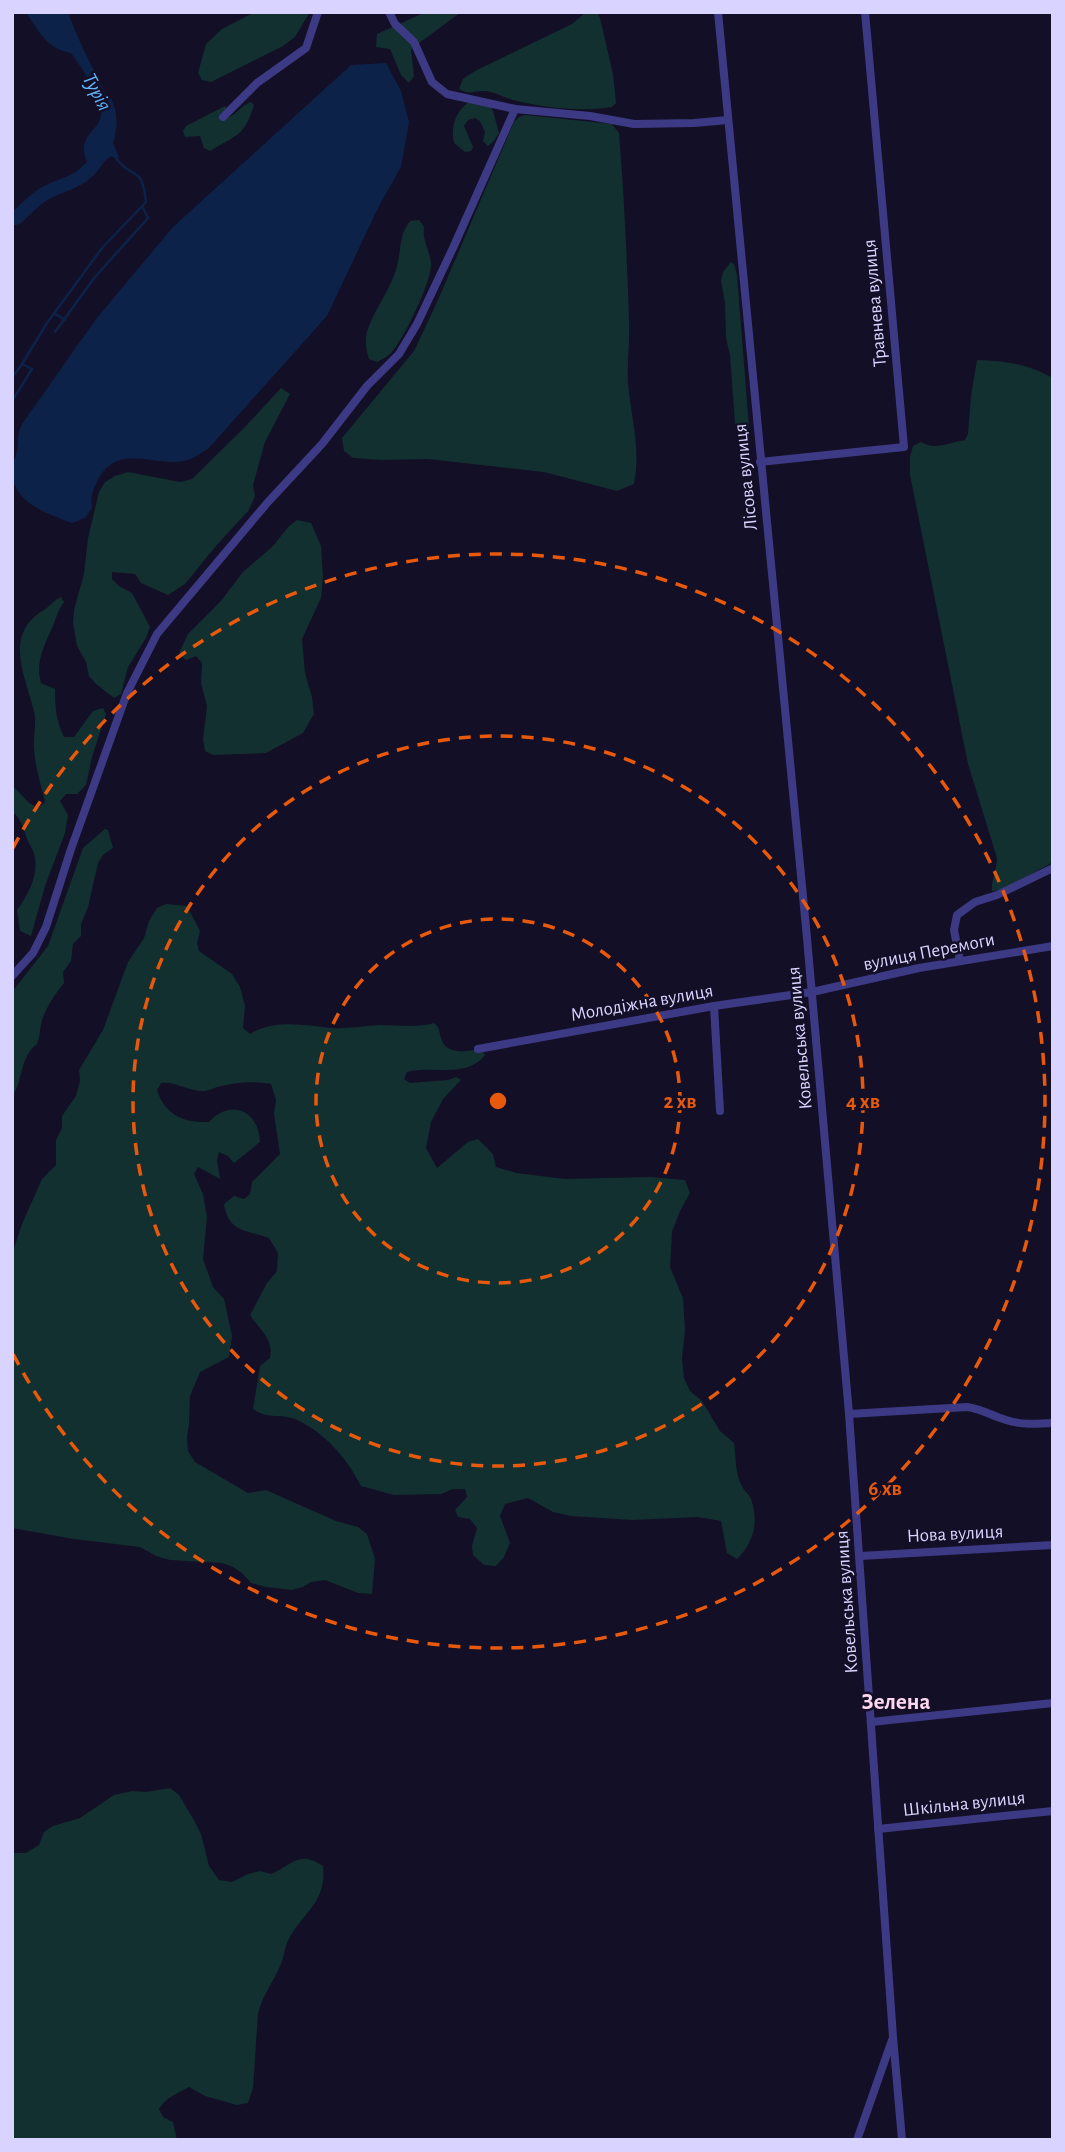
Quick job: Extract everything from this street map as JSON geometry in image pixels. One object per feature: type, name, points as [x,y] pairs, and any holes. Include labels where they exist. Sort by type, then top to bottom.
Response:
[{"type":"street","points":[[223,117],[257,83],[306,48],[318,12]]},
{"type":"street","points":[[389,12],[395,24],[414,42],[428,74],[438,88],[447,94],[515,109],[590,116],[634,124],[727,120]]},
{"type":"street","name":"Лісова вулиця","points":[[718,12],[807,938]]},
{"type":"street","name":"Травнева вулиця","points":[[760,461],[904,447],[865,12]]},
{"type":"street","points":[[12,976],[33,953],[46,927],[130,685],[157,634],[268,502],[322,443],[367,386],[399,354],[417,324],[515,109]]},
{"type":"street","points":[[960,961],[954,930],[957,915],[975,902],[997,895],[1053,868]]},
{"type":"street","name":"Ковельська вулиця","points":[[807,938],[849,1414],[877,1829],[902,2140]]},
{"type":"street","name":"вулиця Перемоги","points":[[812,992],[919,968],[1053,946]]},
{"type":"street","name":"Молодіжна вулиця","points":[[478,1049],[714,1006],[812,992]]},
{"type":"street","points":[[714,1006],[720,1111]]},
{"type":"street","points":[[849,1414],[967,1407],[981,1409],[1006,1420],[1031,1424],[1053,1423]]},
{"type":"street","name":"Нова вулиця","points":[[860,1556],[1053,1545]]},
{"type":"street","points":[[871,1722],[1053,1703]]},
{"type":"street","name":"Шкільна вулиця","points":[[877,1829],[1053,1811]]},
{"type":"street","points":[[857,2140],[893,2037]]},
{"type":"green space","points":[[255,12],[310,12],[295,37],[283,46],[211,82],[202,80],[198,73],[206,44],[222,29]]},
{"type":"green space","points":[[426,12],[461,12],[411,49],[414,76],[409,83],[401,75],[390,49],[376,47],[377,34]]},
{"type":"green space","points":[[597,12],[613,74],[616,103],[612,107],[552,107],[517,101],[490,92],[459,89],[463,79],[475,71],[572,24],[585,13]]},
{"type":"green space","points":[[475,99],[487,101],[493,111],[499,133],[488,146],[483,141],[485,132],[480,121],[475,118],[468,120],[464,126],[473,147],[471,151],[465,152],[454,143],[454,123],[464,106]]},
{"type":"green space","points":[[251,102],[254,105],[242,130],[210,151],[204,148],[200,136],[185,137],[183,131],[186,126],[226,106],[220,114],[221,120],[227,118]]},
{"type":"green space","points":[[525,115],[612,124],[619,133],[628,296],[628,383],[635,433],[636,471],[634,484],[617,491],[544,472],[428,459],[353,458],[344,451],[342,438],[414,351],[514,122]]},
{"type":"green space","points":[[419,220],[424,227],[431,264],[427,283],[396,346],[377,362],[369,359],[367,332],[396,271],[404,231],[410,221]]},
{"type":"green space","points":[[731,262],[737,275],[750,443],[748,452],[741,449],[735,423],[730,355],[726,338],[721,281],[723,272]]},
{"type":"green space","points":[[977,360],[1016,364],[1053,378],[1053,862],[1003,890],[992,891],[997,858],[968,764],[910,475],[913,446],[921,442],[937,446],[965,440]]},
{"type":"green space","points":[[281,388],[290,394],[265,442],[253,485],[255,496],[249,510],[185,584],[168,595],[141,583],[135,574],[112,572],[112,579],[132,593],[150,627],[128,667],[121,694],[114,698],[89,676],[86,662],[77,646],[73,623],[99,492],[105,482],[128,472],[180,482],[192,479]]},
{"type":"green space","points":[[297,520],[311,523],[321,546],[321,598],[302,639],[305,673],[314,714],[303,733],[266,753],[213,755],[205,751],[203,739],[207,706],[201,683],[202,663],[196,656],[186,660],[179,653],[188,634],[220,602],[243,572]]},
{"type":"green space","points":[[61,597],[64,602],[41,655],[41,683],[55,689],[56,713],[64,737],[74,737],[93,711],[103,708],[106,714],[86,785],[77,794],[66,794],[60,801],[68,815],[65,833],[45,886],[31,936],[20,931],[17,910],[32,884],[35,861],[22,824],[12,811],[12,785],[29,803],[38,808],[45,802],[36,762],[35,716],[22,670],[20,643],[31,620]]},
{"type":"green space","points":[[105,829],[108,830],[113,848],[103,855],[98,863],[88,907],[81,924],[81,936],[73,944],[71,961],[63,972],[64,983],[46,1010],[37,1044],[27,1055],[12,1097],[12,992],[48,946],[83,848]]},
{"type":"green space","points":[[166,904],[187,906],[200,931],[197,943],[199,951],[232,974],[240,987],[245,1006],[243,1028],[250,1034],[279,1025],[337,1028],[434,1023],[447,1048],[457,1051],[481,1049],[485,1055],[469,1067],[417,1070],[407,1072],[404,1079],[410,1083],[456,1077],[461,1080],[443,1099],[431,1122],[426,1148],[437,1168],[468,1142],[478,1139],[493,1154],[496,1167],[516,1173],[565,1179],[650,1177],[685,1180],[690,1193],[672,1232],[670,1267],[683,1298],[684,1378],[690,1391],[702,1401],[720,1431],[734,1443],[738,1476],[751,1499],[755,1524],[751,1539],[737,1559],[727,1553],[721,1521],[698,1517],[632,1520],[571,1516],[553,1512],[528,1498],[505,1504],[500,1516],[510,1543],[504,1557],[496,1566],[484,1565],[473,1555],[472,1546],[477,1528],[470,1519],[458,1517],[455,1510],[467,1497],[465,1489],[453,1489],[441,1494],[394,1495],[361,1486],[342,1456],[316,1431],[295,1419],[264,1414],[253,1409],[260,1366],[270,1358],[271,1351],[268,1340],[250,1315],[267,1283],[277,1271],[278,1253],[269,1238],[234,1225],[229,1220],[224,1204],[234,1196],[244,1199],[250,1194],[252,1182],[280,1154],[274,1114],[276,1100],[271,1084],[258,1082],[219,1086],[205,1091],[161,1083],[157,1090],[170,1111],[191,1121],[209,1122],[226,1111],[242,1111],[255,1122],[260,1142],[234,1163],[219,1152],[217,1160],[220,1179],[198,1167],[194,1174],[203,1194],[207,1217],[203,1259],[213,1287],[224,1299],[232,1336],[229,1357],[200,1372],[190,1396],[188,1451],[195,1462],[248,1493],[266,1490],[336,1521],[358,1527],[367,1534],[375,1559],[372,1594],[358,1593],[325,1580],[311,1582],[292,1590],[266,1587],[251,1583],[242,1573],[222,1563],[170,1560],[140,1547],[12,1528],[12,1254],[42,1179],[56,1165],[56,1140],[62,1128],[62,1116],[76,1096],[80,1081],[79,1070],[103,1030],[128,962],[144,938],[149,921],[157,908]]},
{"type":"green space","points":[[170,1788],[179,1795],[195,1822],[209,1866],[219,1880],[232,1882],[260,1871],[271,1874],[302,1859],[315,1861],[323,1866],[321,1890],[317,1899],[287,1943],[281,1964],[260,2007],[253,2088],[248,2103],[237,2105],[205,2096],[189,2087],[168,2099],[159,2109],[163,2117],[173,2122],[177,2140],[12,2140],[12,1853],[26,1853],[39,1845],[44,1832],[53,1826],[80,1818],[114,1795]]},
{"type":"water","points":[[26,12],[68,12],[112,110],[109,125],[119,157],[116,159],[111,156],[105,161],[91,163],[86,160],[84,145],[99,122],[99,102],[71,53],[49,43]]},
{"type":"water","points":[[386,63],[401,91],[409,122],[401,167],[378,208],[327,316],[208,449],[191,459],[176,462],[129,458],[119,460],[100,476],[93,491],[92,508],[85,518],[72,523],[31,504],[17,489],[13,479],[12,467],[20,428],[96,319],[173,227],[351,65]]},
{"type":"waterway","name":"Турія","points":[[12,218],[16,218],[46,193],[72,182],[90,169],[102,152],[109,132],[105,102]]},
{"type":"waterway","points":[[12,401],[32,369],[22,364],[47,323],[102,248],[146,202],[139,177],[116,158]]},
{"type":"waterway","points":[[55,332],[95,277],[148,218],[142,206]]},
{"type":"waterway","points":[[54,313],[65,320]]},
{"type":"waterway","points":[[12,378],[22,364]]},
{"type":"district","name":"Зелена","points":[[896,1702]]}]
